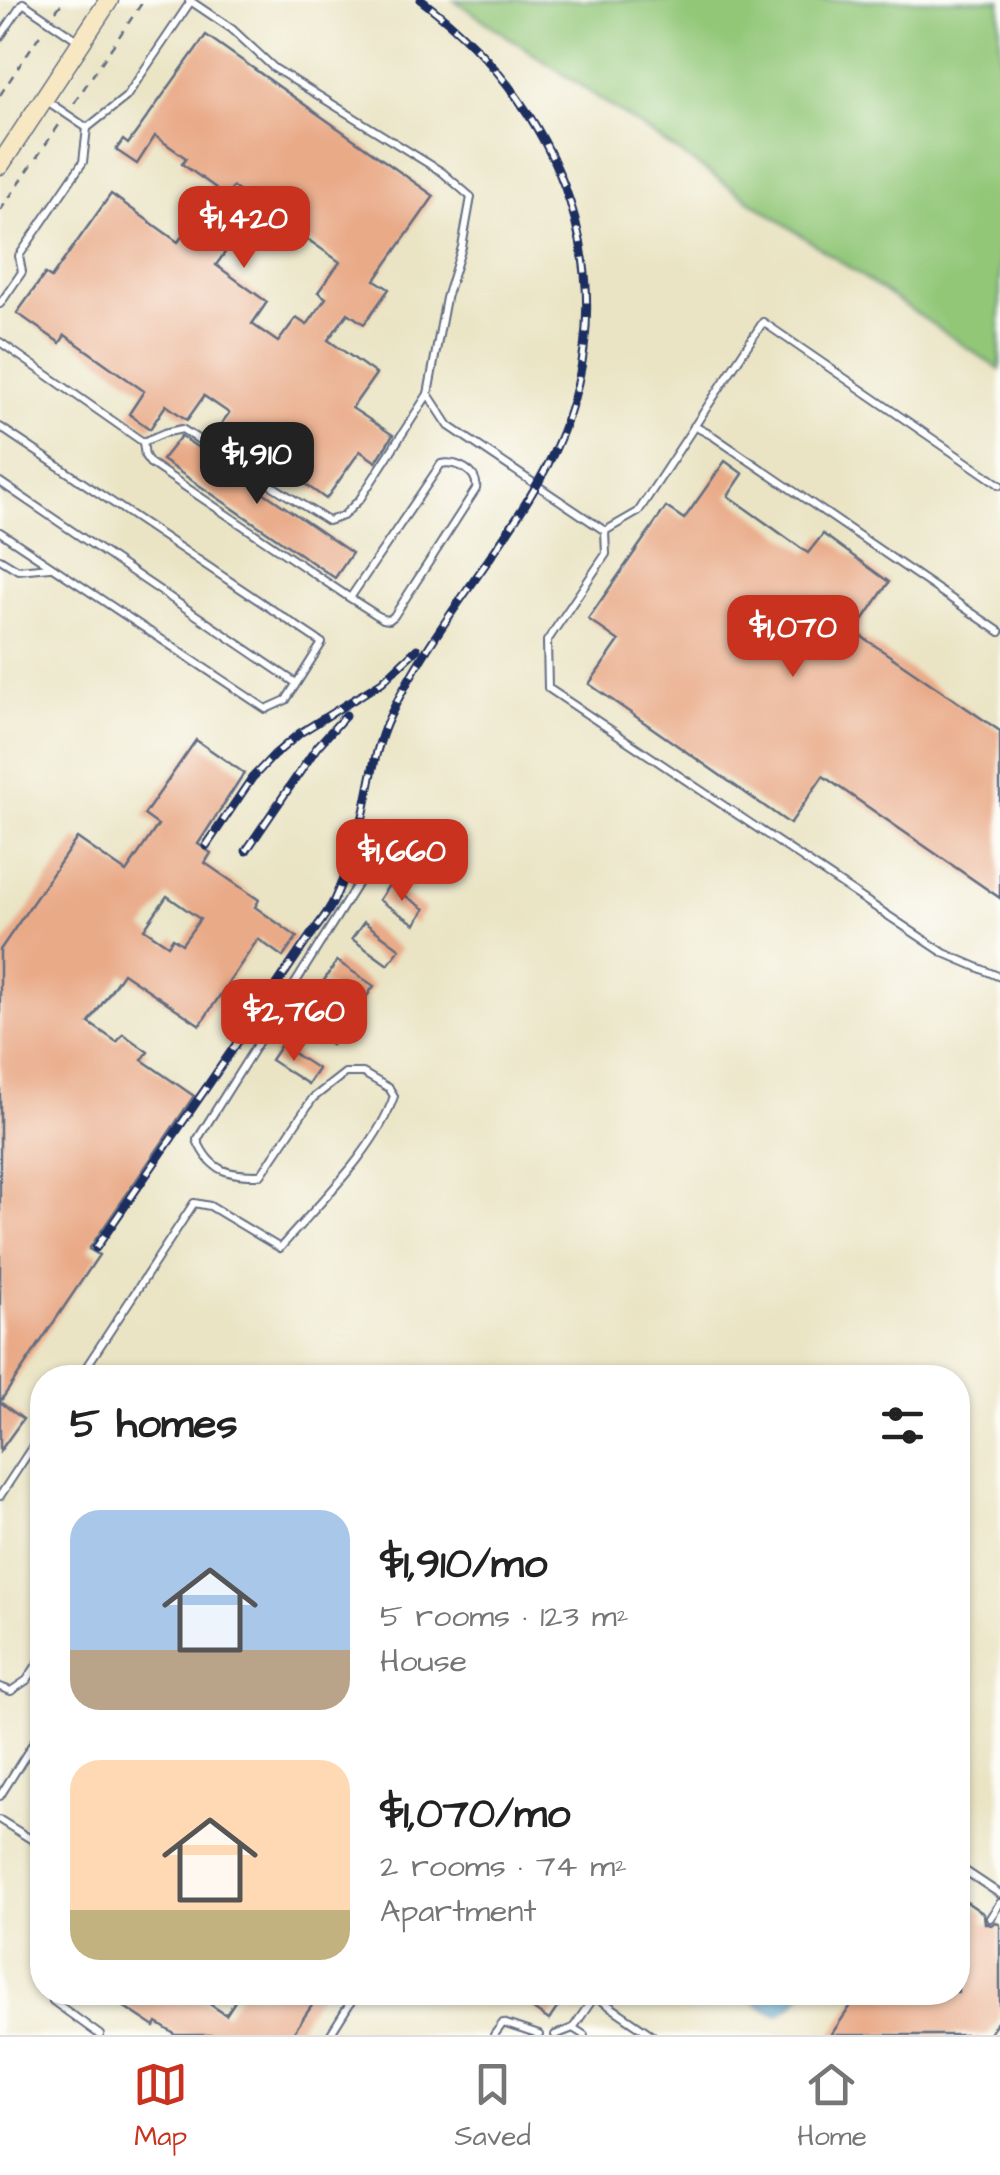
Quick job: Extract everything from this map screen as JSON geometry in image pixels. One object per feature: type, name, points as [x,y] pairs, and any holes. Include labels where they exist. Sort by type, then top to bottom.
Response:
[{"type":"main road","points":[[2,156],[110,0]]},
{"type":"lane","points":[[0,304],[22,272],[19,256],[83,162],[87,128],[126,97],[190,0],[232,29],[274,68],[442,172],[471,198],[428,394],[360,499],[344,516],[328,520],[182,429],[144,442]]},
{"type":"lane","points":[[0,37],[23,3],[82,42]]},
{"type":"lane","points":[[44,99],[87,128]]},
{"type":"lane","points":[[605,531],[638,512],[763,322],[1000,486]]},
{"type":"lane","points":[[0,342],[144,442]]},
{"type":"lane","points":[[428,394],[448,426],[605,531]]},
{"type":"lane","points":[[694,426],[1000,632]]},
{"type":"lane","points":[[0,427],[322,643],[286,700],[266,709],[0,532]]},
{"type":"lane","points":[[144,442],[150,463],[350,598],[389,620],[476,489],[477,482],[467,469],[449,462],[441,464],[350,598]]},
{"type":"lane","points":[[0,482],[296,683]]},
{"type":"lane","points":[[605,531],[606,554],[547,641],[548,688],[944,953],[1000,977]]},
{"type":"lane","points":[[0,559],[18,570],[52,567]]},
{"type":"lane","points":[[87,1365],[194,1203],[210,1206],[280,1248],[360,1155],[387,1116],[394,1096],[389,1088],[363,1073],[345,1073],[313,1098],[261,1175],[228,1175],[204,1156],[197,1140],[368,868]]},
{"type":"lane","points":[[0,1496],[30,1450]]},
{"type":"lane","points":[[0,1687],[11,1691],[30,1676]]},
{"type":"lane","points":[[0,1796],[30,1748]]},
{"type":"lane","points":[[0,1820],[30,1839]]},
{"type":"lane","points":[[970,1874],[1000,1894]]},
{"type":"lane","points":[[990,1918],[1000,1903]]},
{"type":"lane","points":[[59,2005],[100,2035]]},
{"type":"lane","points":[[330,2035],[350,2005]]},
{"type":"lane","points":[[554,2035],[573,2028],[589,2005]]},
{"type":"lane","points":[[608,2005],[652,2035]]},
{"type":"lane","points":[[494,2035],[503,2023],[539,2035]]},
{"type":"lane","points":[[573,2028],[584,2035]]},
{"type":"path","points":[[0,95],[64,0]]},
{"type":"green space","points":[[454,0],[1000,0],[1000,370]]},
{"type":"water","points":[[758,2005],[792,2005],[778,2014]]},
{"type":"building","points":[[206,35],[434,196],[375,280],[389,289],[364,324],[348,313],[328,340],[376,374],[352,408],[393,435],[376,462],[360,451],[326,499],[221,424],[229,413],[204,396],[187,420],[166,405],[150,429],[129,414],[144,391],[65,335],[60,343],[17,313],[45,274],[51,278],[111,194],[178,242],[216,188],[182,164],[186,158],[155,136],[137,164],[116,150],[123,140],[128,144]],"holes":[[[233,187],[340,262],[318,292],[326,298],[307,325],[296,318],[278,342],[252,324],[267,302],[216,265],[229,247],[203,229]]]},
{"type":"building","points":[[181,436],[352,553],[335,578],[162,460]]},
{"type":"building","points":[[725,461],[743,474],[728,496],[808,553],[823,534],[889,582],[855,632],[1000,731],[1000,898],[823,776],[790,824],[589,684],[619,641],[588,619],[666,507],[684,519]]},
{"type":"building","points":[[196,740],[244,773],[198,844],[211,853],[205,863],[259,900],[255,907],[297,937],[283,957],[258,939],[200,1025],[123,973],[89,1023],[117,1042],[123,1034],[148,1052],[142,1060],[194,1096],[89,1249],[99,1255],[0,1402],[0,950],[77,838],[126,872],[158,825],[144,815]],"holes":[[[167,896],[200,919],[182,944],[173,938],[168,945],[144,929]]]},
{"type":"building","points":[[389,885],[425,909],[415,924],[379,900]]},
{"type":"building","points":[[364,922],[400,949],[388,965],[352,939]]},
{"type":"building","points":[[337,961],[374,986],[360,1006],[323,982]]},
{"type":"building","points":[[308,1007],[341,1030],[331,1045],[298,1022]]},
{"type":"building","points":[[281,1045],[318,1069],[308,1084],[271,1060]]},
{"type":"building","points":[[0,1402],[23,1419],[0,1451]]},
{"type":"building","points":[[970,1904],[984,1914],[985,1923],[1000,1925],[1000,2018],[988,2035],[831,2035],[851,2005],[970,2005]]},
{"type":"building","points":[[122,2005],[211,2005],[226,2015],[233,2005],[312,2005],[292,2035],[176,2035],[157,2023],[155,2027]]},
{"type":"building","points":[[528,2005],[559,2005],[549,2020]]},
{"type":"railway","points":[[96,1248],[330,908],[355,845],[389,718],[423,656],[539,481],[569,415],[584,349],[586,283],[575,219],[552,157],[518,99],[474,47],[421,0]]},
{"type":"railway","points":[[206,846],[252,778],[274,755],[300,733],[382,682],[417,649]]},
{"type":"railway","points":[[246,851],[317,747],[346,715]]}]
